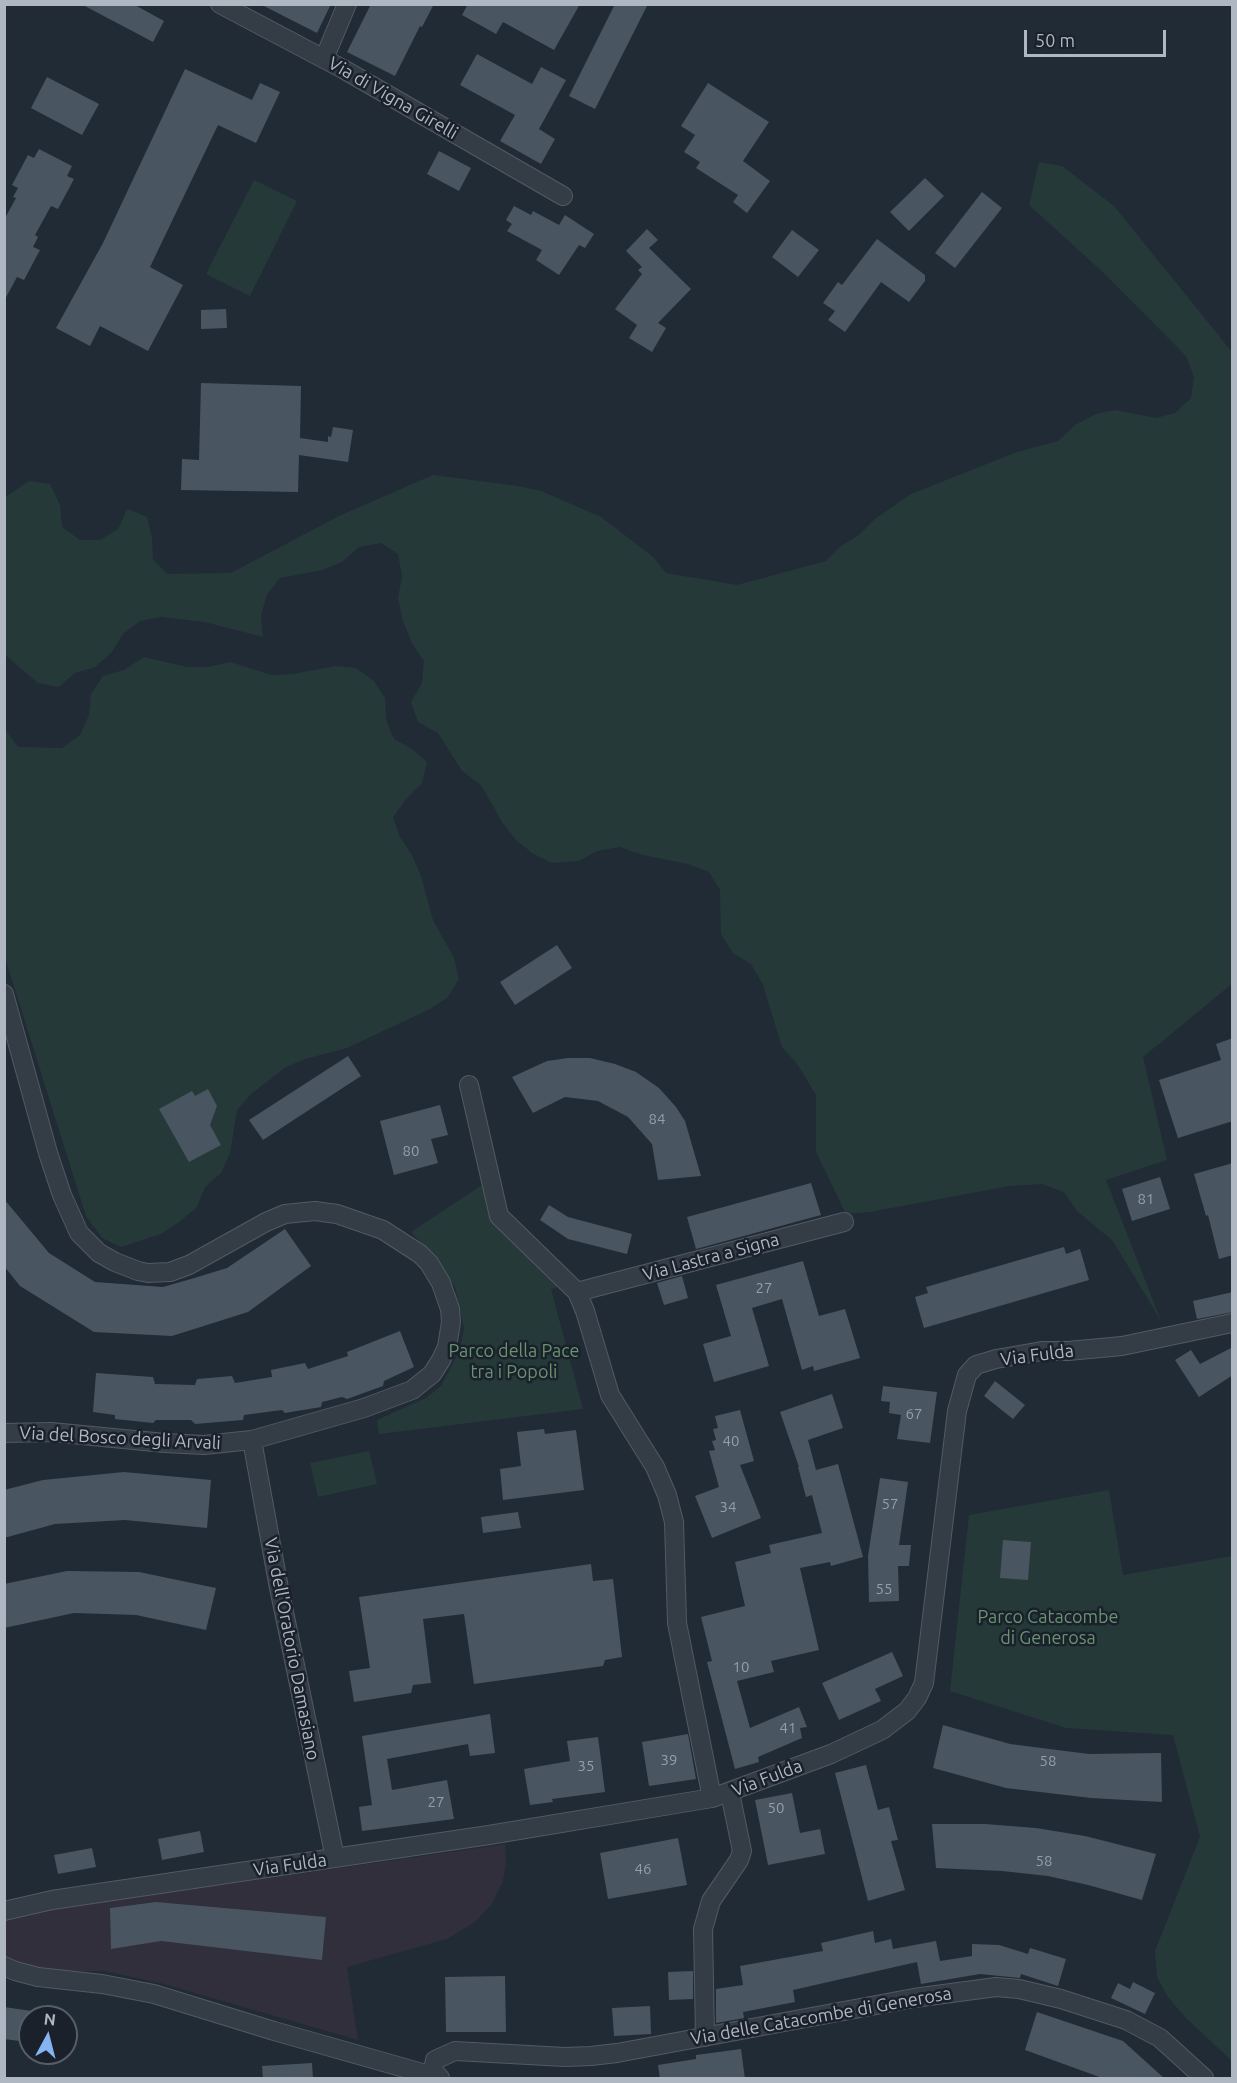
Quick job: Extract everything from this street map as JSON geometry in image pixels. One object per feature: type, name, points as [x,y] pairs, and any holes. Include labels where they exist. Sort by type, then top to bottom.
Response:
[{"type":"street","name":"Via di Vigna Girelli","points":[[220,4],[324,59],[563,196]]},
{"type":"street","points":[[324,59],[347,4]]},
{"type":"street","name":"Via del Bosco degli Arvali","points":[[4,994],[48,1153],[62,1195],[80,1233],[105,1257],[138,1271],[159,1274],[170,1272],[189,1265],[274,1218],[295,1212],[315,1211],[347,1216],[371,1224],[420,1254],[429,1263],[441,1283],[450,1309],[450,1334],[447,1347],[432,1374],[419,1386],[404,1395],[364,1408],[252,1440],[204,1445],[42,1431],[4,1433]]},
{"type":"street","points":[[468,1085],[499,1216],[577,1292],[585,1311],[610,1395],[655,1467],[667,1495],[674,1522],[677,1623],[712,1798]]},
{"type":"street","name":"Via Lastra a Signa","points":[[577,1292],[844,1222]]},
{"type":"street","name":"Via Fulda","points":[[4,1911],[72,1897],[712,1798],[831,1754],[882,1730],[901,1717],[917,1698],[924,1683],[957,1411],[967,1375],[976,1365],[996,1359],[1042,1351],[1122,1346],[1233,1323]]},
{"type":"street","name":"Via dell'Oratorio Damasiano","points":[[252,1440],[278,1583],[335,1858]]},
{"type":"street","points":[[705,2037],[703,1929],[711,1901],[739,1860],[742,1851],[730,1793]]},
{"type":"street","points":[[4,1966],[38,1977],[94,1982],[154,1994],[439,2078]]},
{"type":"street","name":"Via delle Catacombe di Generosa","points":[[439,2078],[433,2070],[435,2060],[455,2051],[565,2057],[591,2056],[964,1990],[1007,1987],[1082,2004],[1126,2020],[1160,2038],[1204,2079]]},
{"type":"shaded area","points":[[505,1844],[506,1863],[503,1881],[492,1904],[475,1922],[447,1939],[347,1967],[358,2040],[160,1983],[104,1971],[33,1971],[14,1964],[5,1956],[5,1919],[21,1914]]},
{"type":"green space","points":[[1039,162],[1062,166],[1114,206],[1232,352],[1232,984],[1143,1057],[1167,1160],[1106,1180],[1161,1321],[1113,1241],[1077,1211],[1064,1192],[1042,1184],[1009,1186],[870,1212],[846,1214],[816,1152],[816,1095],[798,1065],[782,1047],[763,985],[751,964],[733,953],[721,934],[720,890],[709,872],[688,864],[643,855],[620,847],[597,851],[579,861],[552,863],[532,853],[515,839],[502,822],[481,785],[462,771],[438,733],[418,722],[411,702],[422,683],[424,661],[412,643],[403,621],[398,599],[402,576],[398,554],[381,543],[359,547],[342,562],[322,570],[280,578],[267,594],[261,615],[263,637],[205,622],[161,617],[140,621],[123,634],[112,652],[95,667],[75,673],[59,687],[38,683],[5,655],[4,498],[29,481],[50,484],[60,505],[62,527],[80,540],[100,540],[118,529],[127,509],[147,517],[152,538],[153,560],[168,574],[231,573],[339,516],[433,475],[541,491],[601,517],[652,556],[666,573],[737,585],[826,561],[875,519],[911,494],[1017,452],[1058,441],[1075,425],[1096,414],[1115,410],[1156,418],[1175,413],[1191,398],[1194,377],[1186,356],[1105,274],[1029,205]]},
{"type":"green space","points":[[254,180],[297,201],[250,296],[206,274]]},
{"type":"green space","points":[[144,657],[187,667],[209,667],[230,662],[272,675],[293,674],[336,666],[356,668],[373,680],[385,698],[386,720],[394,739],[412,749],[427,762],[422,783],[393,817],[400,837],[412,855],[421,876],[433,920],[454,958],[459,979],[448,997],[430,1009],[347,1048],[305,1059],[286,1067],[251,1094],[237,1110],[230,1153],[221,1173],[205,1187],[197,1207],[161,1234],[121,1247],[102,1238],[86,1216],[5,958],[4,728],[18,747],[62,748],[80,735],[89,715],[91,694],[103,676],[124,670]]},
{"type":"green space","name":"Parco della Pace tra i Popoli","points":[[482,1185],[489,1214],[502,1232],[548,1270],[558,1287],[551,1289],[583,1409],[379,1434],[377,1420],[426,1398],[441,1386],[460,1350],[464,1328],[455,1287],[434,1257],[411,1232]]},
{"type":"green space","points":[[369,1451],[377,1484],[318,1497],[310,1463]]},
{"type":"green space","name":"Parco Catacombe di Generosa","points":[[1109,1490],[1123,1575],[1232,1556],[1232,2061],[1185,2017],[1168,1997],[1157,1977],[1155,1951],[1200,1837],[1173,1735],[1066,1728],[950,1691],[969,1515]]},
{"type":"building","points":[[81,4],[133,4],[164,21],[153,42]]},
{"type":"building","points":[[260,4],[331,4],[317,33]]},
{"type":"building","points":[[371,4],[434,4],[422,27],[420,26],[395,76],[347,52]]},
{"type":"building","points":[[468,4],[580,4],[554,50],[503,22],[496,34],[462,15]]},
{"type":"building","points":[[615,4],[648,4],[595,109],[569,96]]},
{"type":"building","points":[[477,54],[532,84],[541,67],[566,80],[539,129],[555,139],[541,164],[500,141],[515,115],[460,85]]},
{"type":"building","points":[[185,69],[252,100],[260,83],[280,92],[256,143],[218,125],[150,267],[183,285],[148,351],[100,326],[90,346],[56,328],[103,243]]},
{"type":"building","points":[[47,77],[99,104],[82,135],[31,108]]},
{"type":"building","points":[[708,83],[769,122],[743,161],[770,181],[747,213],[733,202],[738,195],[696,168],[700,162],[684,152],[695,135],[681,126]]},
{"type":"building","points":[[39,149],[72,166],[67,176],[74,179],[58,209],[51,206],[35,235],[38,237],[33,247],[40,250],[24,280],[17,277],[4,301],[4,220],[16,198],[13,197],[18,188],[12,185],[28,155],[34,158]]},
{"type":"building","points":[[439,151],[471,168],[459,191],[427,174]]},
{"type":"building","points":[[925,178],[944,196],[909,231],[890,212]]},
{"type":"building","points":[[982,192],[1002,208],[955,268],[935,253]]},
{"type":"building","points":[[514,206],[531,215],[533,211],[559,225],[565,215],[594,234],[585,248],[579,245],[559,275],[536,260],[542,250],[507,231],[512,224],[506,220]]},
{"type":"building","points":[[647,229],[658,240],[649,248],[691,289],[658,323],[666,328],[652,352],[629,338],[637,325],[615,309],[642,274],[638,270],[642,267],[626,251]]},
{"type":"building","points":[[792,230],[819,250],[798,277],[772,257]]},
{"type":"building","points":[[877,239],[925,275],[925,281],[909,302],[881,282],[845,332],[828,320],[835,311],[823,303],[838,282],[842,285]]},
{"type":"building","points":[[226,309],[227,328],[201,329],[201,310]]},
{"type":"building","points":[[201,383],[301,386],[300,438],[328,442],[328,436],[331,437],[333,427],[353,430],[348,462],[299,455],[298,492],[181,490],[182,459],[199,460]]},
{"type":"building","points":[[557,945],[572,968],[515,1005],[500,982]]},
{"type":"building","points":[[1233,1038],[1233,1121],[1178,1138],[1159,1080],[1221,1060],[1216,1044]]},
{"type":"building","points":[[348,1056],[361,1076],[263,1140],[249,1120]]},
{"type":"building","points":[[590,1058],[615,1064],[636,1072],[659,1088],[685,1121],[701,1176],[658,1180],[652,1144],[628,1117],[598,1101],[565,1097],[533,1113],[512,1077],[547,1061]]},
{"type":"building","points":[[208,1089],[217,1106],[210,1125],[221,1145],[189,1162],[159,1109],[192,1091],[195,1096]]},
{"type":"building","points":[[440,1105],[448,1135],[431,1139],[438,1163],[394,1175],[380,1121]]},
{"type":"building","points":[[1233,1163],[1233,1255],[1219,1259],[1208,1215],[1206,1216],[1194,1174]]},
{"type":"building","points":[[1160,1177],[1170,1209],[1132,1221],[1122,1189]]},
{"type":"building","points":[[811,1183],[821,1215],[696,1249],[687,1217]]},
{"type":"building","points":[[4,1199],[49,1253],[95,1282],[163,1287],[227,1268],[285,1229],[311,1266],[248,1312],[172,1336],[94,1332],[20,1286],[4,1266]]},
{"type":"building","points":[[549,1205],[568,1217],[632,1234],[627,1254],[568,1239],[540,1220]]},
{"type":"building","points":[[1064,1247],[1066,1254],[1080,1249],[1089,1280],[924,1328],[915,1297],[928,1293],[926,1287]]},
{"type":"building","points":[[803,1261],[819,1316],[845,1309],[860,1358],[814,1371],[813,1366],[802,1370],[782,1299],[752,1308],[769,1366],[714,1382],[703,1344],[731,1336],[716,1285]]},
{"type":"building","points":[[682,1276],[688,1298],[664,1305],[657,1283]]},
{"type":"building","points":[[1233,1292],[1233,1312],[1197,1319],[1193,1301]]},
{"type":"building","points":[[400,1331],[414,1367],[384,1381],[383,1386],[347,1399],[342,1397],[322,1402],[321,1407],[285,1413],[282,1410],[244,1415],[243,1420],[195,1424],[191,1420],[156,1420],[153,1423],[115,1419],[115,1415],[93,1412],[96,1373],[153,1377],[155,1384],[195,1385],[197,1379],[232,1376],[235,1383],[272,1377],[271,1370],[305,1363],[308,1369],[348,1356],[347,1352]]},
{"type":"building","points":[[1233,1347],[1233,1375],[1199,1397],[1175,1360],[1191,1350],[1200,1364]]},
{"type":"building","points":[[995,1381],[1025,1405],[1013,1419],[984,1396]]},
{"type":"building","points":[[883,1386],[937,1392],[930,1443],[897,1439],[901,1415],[889,1413],[890,1402],[881,1401]]},
{"type":"building","points":[[832,1394],[843,1428],[808,1440],[816,1470],[838,1464],[863,1557],[831,1566],[830,1562],[800,1568],[819,1650],[771,1661],[774,1672],[737,1681],[750,1728],[799,1707],[807,1727],[800,1728],[802,1738],[758,1757],[759,1762],[735,1769],[707,1662],[712,1661],[701,1617],[745,1606],[735,1562],[771,1553],[769,1545],[822,1533],[812,1495],[806,1497],[799,1467],[780,1412]]},
{"type":"building","points":[[740,1410],[754,1461],[740,1465],[761,1518],[712,1538],[695,1496],[719,1487],[709,1451],[715,1450],[712,1441],[716,1440],[713,1429],[718,1428],[715,1416]]},
{"type":"building","points":[[544,1429],[545,1434],[576,1430],[584,1490],[503,1500],[500,1469],[521,1466],[517,1432]]},
{"type":"building","points":[[124,1472],[211,1480],[207,1528],[125,1520],[55,1524],[4,1538],[4,1490],[43,1480]]},
{"type":"building","points":[[880,1478],[908,1482],[899,1545],[911,1545],[909,1566],[898,1566],[899,1601],[869,1602],[868,1556]]},
{"type":"building","points":[[518,1512],[521,1528],[483,1533],[481,1517]]},
{"type":"building","points":[[1003,1540],[1031,1542],[1028,1580],[1000,1578]]},
{"type":"building","points":[[591,1564],[593,1581],[613,1579],[622,1657],[605,1660],[603,1666],[474,1684],[464,1614],[423,1619],[431,1683],[413,1685],[411,1693],[354,1702],[349,1671],[370,1668],[359,1597]]},
{"type":"building","points":[[67,1571],[139,1572],[216,1588],[206,1630],[136,1615],[74,1613],[4,1628],[4,1584]]},
{"type":"building","points":[[892,1652],[903,1676],[875,1689],[881,1701],[839,1720],[822,1683]]},
{"type":"building","points":[[490,1714],[495,1753],[470,1756],[468,1744],[387,1759],[392,1790],[447,1780],[454,1819],[362,1831],[359,1807],[372,1805],[362,1736]]},
{"type":"building","points":[[943,1725],[1010,1744],[1089,1754],[1161,1753],[1162,1802],[1091,1798],[1006,1788],[933,1768]]},
{"type":"building","points":[[688,1734],[696,1779],[649,1786],[642,1742]]},
{"type":"building","points":[[598,1737],[605,1792],[552,1799],[553,1802],[530,1805],[524,1769],[570,1761],[567,1741]]},
{"type":"building","points":[[866,1765],[878,1810],[889,1807],[898,1840],[891,1841],[905,1890],[868,1901],[835,1773]]},
{"type":"building","points":[[792,1793],[800,1833],[820,1829],[825,1854],[768,1865],[755,1800]]},
{"type":"building","points":[[932,1824],[985,1824],[1036,1828],[1085,1836],[1156,1854],[1142,1900],[1048,1876],[936,1868]]},
{"type":"building","points":[[200,1831],[204,1852],[162,1860],[158,1839]]},
{"type":"building","points":[[678,1838],[687,1885],[608,1899],[600,1853]]},
{"type":"building","points":[[92,1848],[96,1867],[58,1874],[54,1855]]},
{"type":"building","points":[[156,1902],[326,1917],[322,1960],[161,1941],[111,1949],[110,1908]]},
{"type":"building","points":[[873,1931],[875,1943],[891,1939],[893,1949],[936,1941],[940,1961],[972,1956],[972,1944],[999,1945],[1028,1954],[1030,1948],[1066,1959],[1058,1986],[1021,1974],[1020,1978],[980,1974],[921,1984],[917,1962],[793,1990],[795,2002],[743,2012],[744,2018],[716,2023],[716,1989],[743,1985],[740,1966],[823,1951],[821,1943]]},
{"type":"building","points":[[693,1971],[693,1999],[669,2000],[668,1972]]},
{"type":"building","points":[[505,1976],[506,2032],[446,2032],[445,1977]]},
{"type":"building","points":[[1133,1982],[1155,1993],[1145,2014],[1111,1998],[1118,1983],[1130,1989]]},
{"type":"building","points":[[650,2006],[651,2034],[614,2036],[612,2008]]},
{"type":"building","points":[[4,2007],[18,2009],[18,2041],[4,2039]]},
{"type":"building","points":[[1037,2012],[1123,2041],[1165,2079],[1105,2079],[1025,2050]]},
{"type":"building","points":[[741,2049],[745,2079],[660,2079],[658,2065],[696,2059],[696,2055]]},
{"type":"building","points":[[312,2063],[313,2079],[263,2079],[262,2066]]}]
